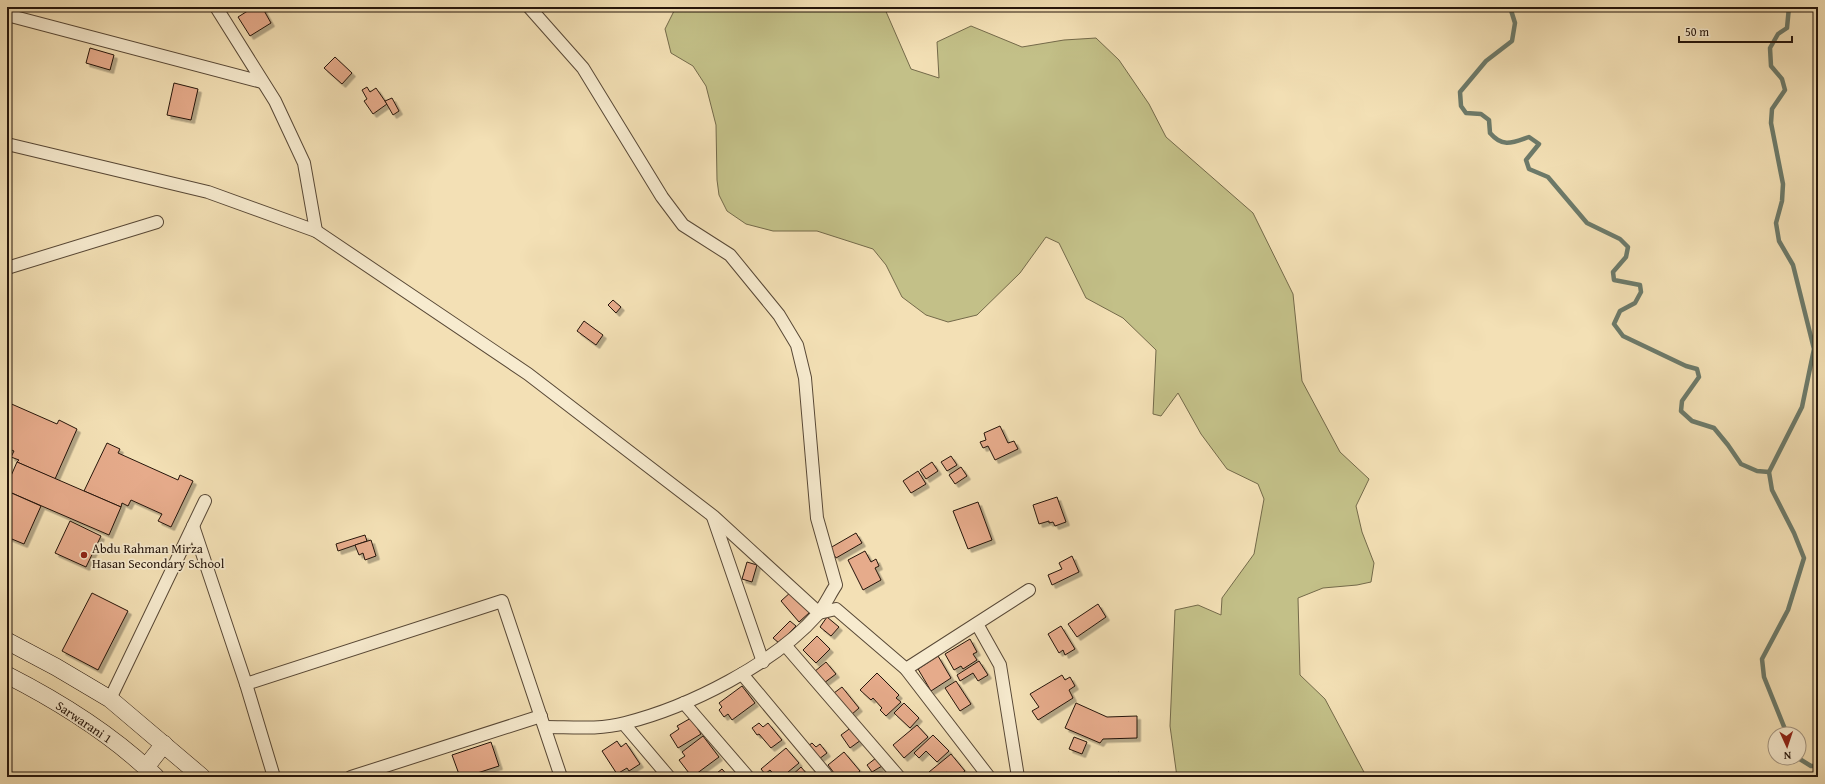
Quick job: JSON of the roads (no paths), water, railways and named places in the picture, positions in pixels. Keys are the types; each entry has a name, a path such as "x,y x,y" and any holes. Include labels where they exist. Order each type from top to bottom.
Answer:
{"main road":[{"path":"7,641 56,667 110,699 202,777"},
{"name":"Sarwarani 1","path":"7,675 88,722 151,772"},
{"path":"151,772 164,744"}],"street":[{"path":"216,7 275,101 304,163 316,231"},
{"path":"529,7 583,68 662,197 683,225 730,255 779,315 797,345 805,378 817,518 836,585 819,613 785,645 763,662 684,703 624,724 597,727 546,727"},
{"path":"7,15 262,82"},
{"path":"7,144 208,192 316,231 528,374 713,516 819,613"},
{"path":"7,268 157,222"},
{"path":"110,699 205,501"},
{"path":"713,516 763,662"},
{"path":"193,526 246,684 274,777"},
{"path":"906,669 1029,590"},
{"path":"246,684 502,601 546,727 561,777"},
{"path":"819,613 836,609 906,669 989,777"},
{"path":"977,624 1000,665 1018,777"},
{"path":"785,645 899,777"},
{"path":"742,674 828,777"},
{"path":"684,703 748,777"},
{"path":"351,777 541,716"},
{"path":"624,724 669,777"}],"waterway":[{"path":"1510,7 1515,23 1512,41 1486,61 1460,92 1461,106 1466,113 1481,114 1489,120 1490,133 1499,141 1508,143 1529,137 1539,144 1526,160 1529,169 1548,177 1587,223 1620,239 1628,247 1626,257 1613,272 1614,280 1640,285 1641,292 1635,303 1620,311 1614,324 1623,336 1686,366 1697,369 1699,377 1682,401 1681,411 1692,421 1714,428 1741,464 1757,471 1769,472"},
{"path":"1784,726 1764,677 1762,659 1788,610 1804,558 1794,533 1772,490 1769,472 1802,407 1814,349 1793,265 1779,241 1776,223 1782,201 1783,184 1771,123 1772,109 1785,90 1782,79 1771,66 1770,48 1778,34 1787,28 1789,7"},
{"path":"1807,764 1811,766 1818,766"}],"place":[{"name":"Abdu Rahman Mirza Hasan Secondary School","path":"84,555"}]}
